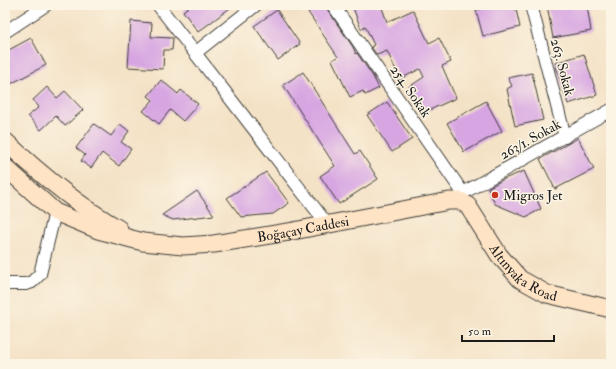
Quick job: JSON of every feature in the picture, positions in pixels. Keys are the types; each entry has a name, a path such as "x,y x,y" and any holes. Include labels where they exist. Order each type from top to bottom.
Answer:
{"main road":[{"name":"Boğaçay Caddesi","path":"5,141 43,176 101,218 143,242"},
{"name":"Boğaçay Caddesi","path":"5,167 55,212 98,230 143,242 183,246 214,244 288,232 449,201 462,197"},
{"name":"Altınyaka Road","path":"462,197 499,255 520,279 547,294 611,309"}],"street":[{"path":"5,32 46,5"},
{"path":"158,5 327,224"},
{"path":"195,53 256,5"},
{"name":"254. Sokak","path":"333,5 462,197"},
{"name":"263. Sokak","path":"531,5 565,137"},
{"name":"263/1. Sokak","path":"462,197 611,110"},
{"path":"5,284 26,284 32,282 40,274 55,212"}],"building":[{"path":"191,5 234,5 198,32 183,11"},
{"path":"319,5 326,5 327,9 353,47 356,54 357,53 372,75 379,88 365,95 363,91 350,97 332,60 338,57 308,12"},
{"path":"352,5 381,5 387,22 413,10 429,43 439,38 451,62 442,66 456,98 421,114 409,87 424,77 420,69 400,79 387,51 377,55 371,47 374,45 365,26 361,29"},
{"path":"498,5 515,5 520,27 483,36 476,10"},
{"path":"547,5 587,5 591,31 553,38"},
{"path":"277,10 300,44 278,60 254,26"},
{"path":"131,21 152,23 151,37 173,38 172,50 164,50 163,69 128,67"},
{"path":"31,38 46,65 5,87 5,52"},
{"path":"584,54 597,95 568,104 555,63"},
{"path":"303,72 355,154 360,151 378,179 339,204 320,176 335,166 283,85"},
{"path":"532,73 543,120 515,126 507,89 512,86 508,78"},
{"path":"161,80 178,94 181,90 198,104 183,121 170,110 159,124 143,111 153,100 148,96"},
{"path":"47,87 57,98 65,91 83,110 65,126 56,116 41,130 28,116 39,107 33,100"},
{"path":"486,101 502,131 464,152 447,123"},
{"path":"387,102 412,139 392,152 367,115"},
{"path":"94,124 111,136 120,124 129,131 121,142 131,149 119,166 102,153 91,168 81,161 85,155 76,148"},
{"path":"578,138 594,169 555,189 540,159"},
{"path":"524,171 541,209 526,217 495,204 488,188 504,179"},
{"path":"266,172 289,203 273,214 241,217 227,198"},
{"path":"197,191 214,215 173,220 162,215"}],"place":[{"name":"Migros Jet","path":"495,195"}]}
